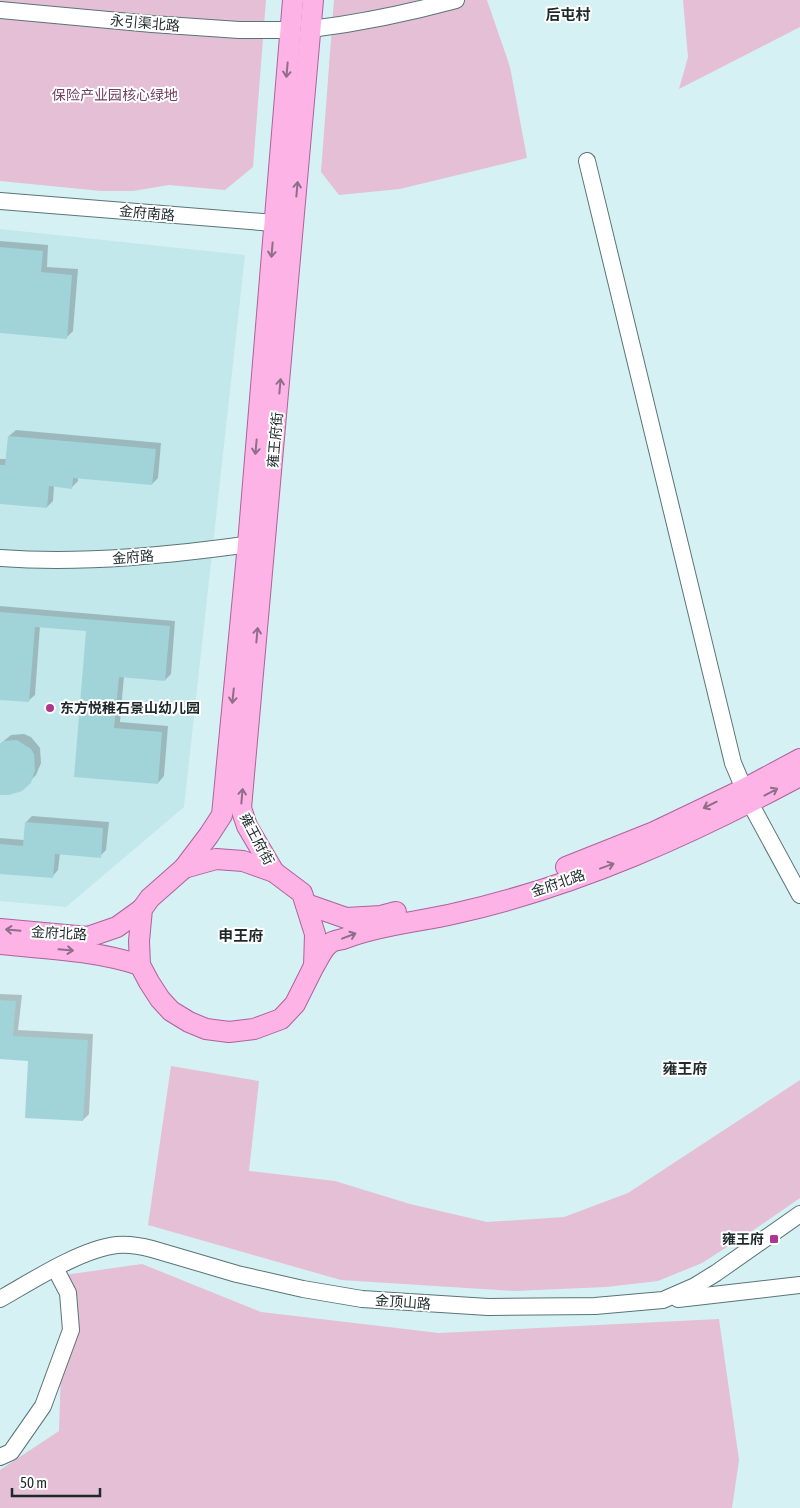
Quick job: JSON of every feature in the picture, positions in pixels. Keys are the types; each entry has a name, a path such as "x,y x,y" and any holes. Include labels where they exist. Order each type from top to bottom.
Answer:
{"main road":[{"name":"雍王府街","path":"274,872 247,826 241,808 274,223 293,0"},
{"name":"雍王府街","path":"184,868 222,815 257,543 294,225 313,0"},
{"name":"金府北路","path":"314,966 328,944 358,933 458,913 511,899 556,885 640,854 712,822 800,759"},
{"name":"金府北路","path":"306,904 346,918 381,916 507,886 561,869 800,776"},
{"path":"216,859 243,861 274,872 302,893 315,934 314,966 295,1004 281,1019 254,1029 229,1032 206,1029 171,1012 152,987 140,965 139,941 142,909 150,898 184,868 216,859"},
{"name":"金府北路","path":"0,929 88,937 117,927 142,909"},
{"name":"金府北路","path":"0,944 91,952 116,957 140,965"}],"street":[{"path":"311,25 341,26 402,14 456,0"},
{"name":"永引渠北路","path":"0,10 239,30 291,26"},
{"path":"587,160 733,763 747,796 800,895"},
{"name":"金府南路","path":"0,201 294,225"},
{"name":"金府路","path":"0,558 126,558 257,543"},
{"name":"金顶山路","path":"0,1299 55,1268 99,1249 118,1245 139,1246 237,1274 294,1287 377,1301 488,1307 595,1306 663,1300 695,1286 716,1273 800,1214"},
{"path":"0,1457 10,1452 43,1406 70,1330 68,1293 55,1268"},
{"path":"663,1300 800,1285"}],"shaded area":[{"path":"0,229 245,255 184,807 66,907 0,901"}],"green space":[{"name":"保险产业园核心绿地","path":"0,0 266,0 253,167 225,190 169,185 133,191 101,191 0,181"},
{"path":"334,0 487,0 510,67 527,158 400,189 339,195 321,172"},
{"path":"683,0 800,0 800,27 679,89 688,57"},
{"path":"171,1066 259,1081 249,1171 335,1181 410,1204 487,1222 564,1217 628,1193 800,1080 800,1198 702,1263 658,1281 606,1287 515,1291 341,1280 148,1225"},
{"path":"142,1264 261,1312 439,1333 719,1319 739,1460 732,1508 0,1508 0,1470 59,1431 64,1275"}],"building":[{"path":"0,247 43,251 41,272 72,275 67,339 0,333"},
{"path":"8,436 156,449 152,485 73,478 72,489 49,486 47,508 0,504 0,465 5,465"},
{"path":"0,612 170,626 165,681 119,677 114,728 162,732 158,784 74,777 86,631 35,627 29,702 0,700"},
{"path":"17,740 31,749 34,754 35,770 31,783 22,791 9,795 0,795 0,744 4,741"},
{"path":"25,822 103,828 101,858 55,854 53,878 0,874 0,844 23,846"},
{"path":"0,1000 16,1001 13,1036 88,1040 83,1121 25,1118 28,1061 0,1059"}],"place":[{"name":"东方悦稚石景山幼儿园","path":"50,708"},
{"name":"雍王府","path":"774,1239"}],"district":[{"name":"后屯村","path":"568,14"},
{"name":"申王府","path":"241,935"},
{"name":"雍王府","path":"685,1068"}]}
